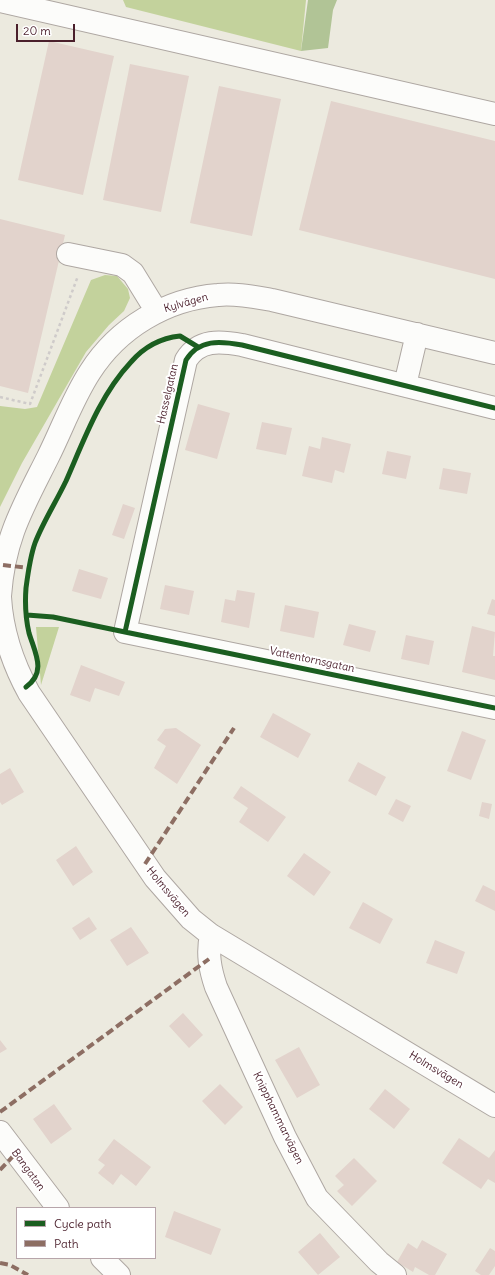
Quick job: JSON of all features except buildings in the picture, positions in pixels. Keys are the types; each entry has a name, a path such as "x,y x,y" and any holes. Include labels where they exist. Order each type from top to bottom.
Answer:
{"street":[{"path":"0,1 495,114"},
{"path":"77,256 122,265 133,273 157,312"},
{"name":"Kylvägen","path":"0,596 6,553 17,517 89,374 111,345 142,320 157,312 196,298 235,294 272,300 495,353"},
{"path":"405,386 417,334"},
{"name":"Hasselgatan","path":"126,632 159,474 186,360 190,353 198,347 211,342 225,342 495,408"},
{"name":"Holmsvägen","path":"0,596 1,620 6,643 16,669 29,693 155,878 191,919 211,935 495,1106"},
{"name":"Vattentornsgatan","path":"126,632 495,708"},
{"name":"Knipphammarvägen","path":"211,935 208,948 211,973 216,987 285,1137 317,1198 380,1262 395,1275"},
{"name":"Bangatan","path":"0,1132 57,1207"},
{"path":"103,1259 119,1275"}],"path":[{"path":"0,397 30,404 77,256"}],"green space":[{"path":"123,0 306,0 301,51 126,7"},
{"path":"308,0 337,0 333,10 328,48 301,51"},
{"path":"105,275 117,276 128,289 130,298 124,311 109,325 86,352 22,463 0,507 0,406 25,409 37,407 91,280"},
{"path":"36,627 59,627 41,685"}],"marked path":[{"path":"3,565 29,568"},
{"path":"145,864 234,728"},
{"path":"0,1112 209,959"},
{"path":"0,1170 16,1153"},
{"path":"0,1263 10,1265 28,1275"}],"cycle path":[{"path":"26,687 32,681 38,669 38,662 27,622 26,588 29,565 38,535 66,481 94,418 110,389 120,375 141,352 160,341 180,336 198,347"},
{"path":"125,632 186,360 197,348 218,342 242,345 495,408"},
{"path":"27,615 53,617 495,708"}]}
